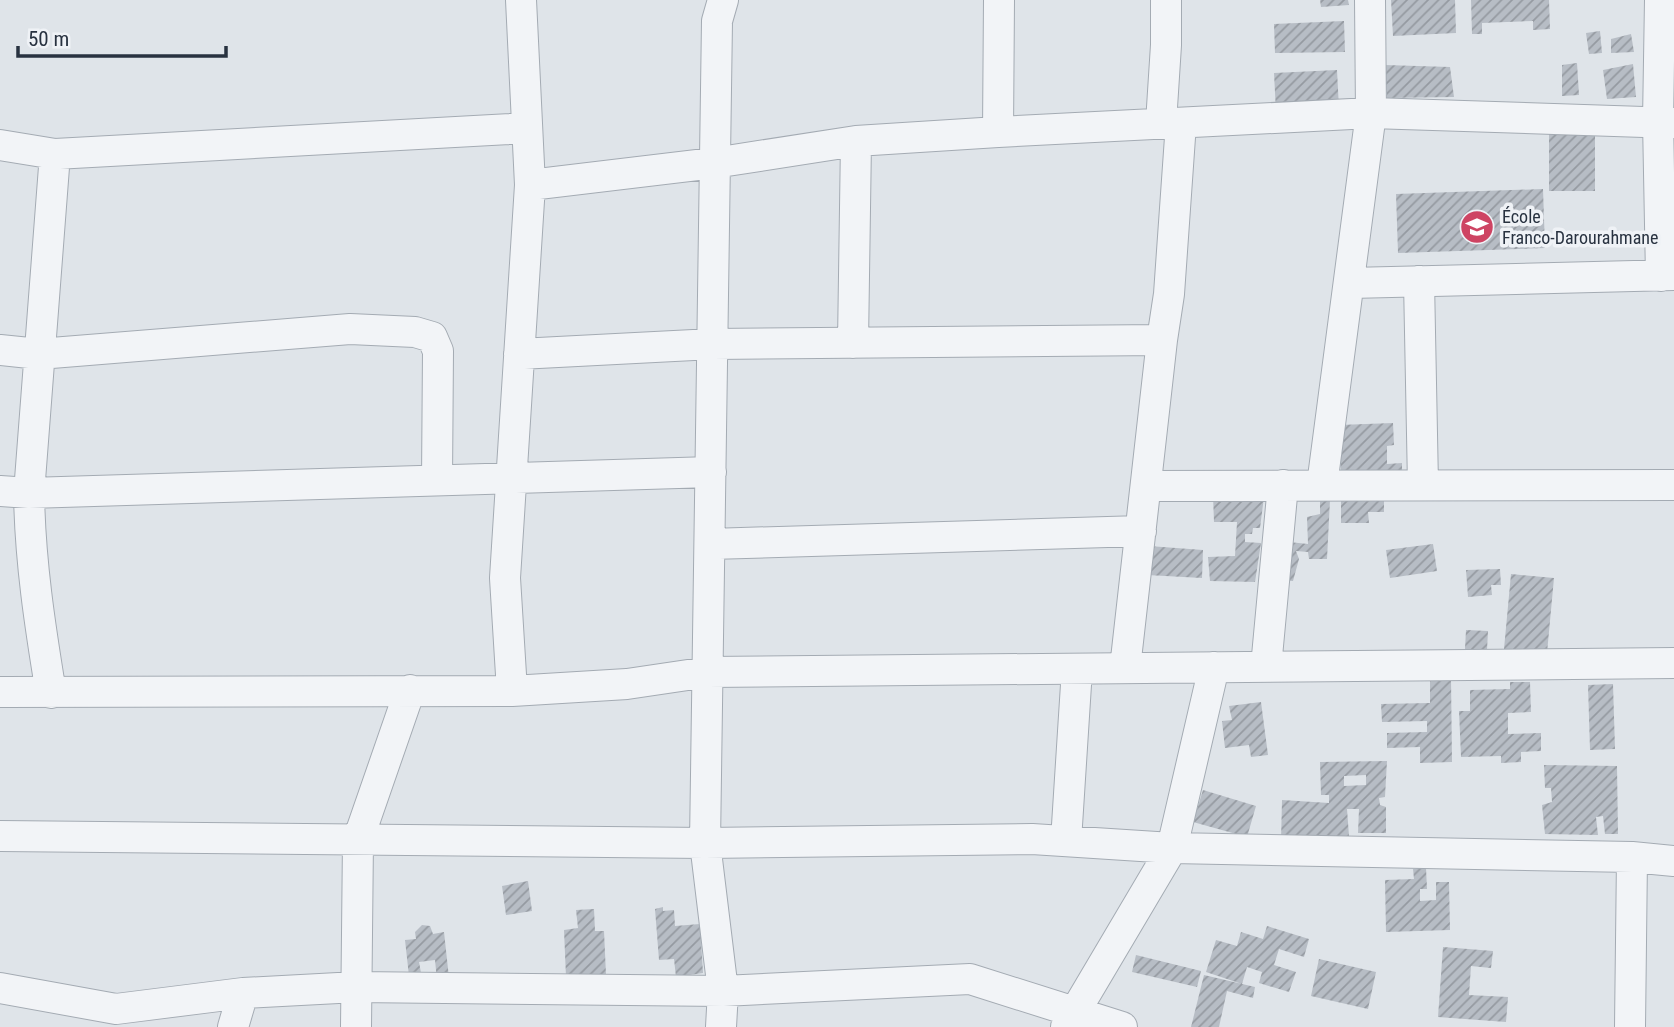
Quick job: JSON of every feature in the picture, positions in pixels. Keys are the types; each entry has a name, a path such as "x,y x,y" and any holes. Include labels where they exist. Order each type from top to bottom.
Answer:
{"street":[{"path":"721,1027 723,991 705,843 717,21 723,0"},
{"path":"999,0 999,132"},
{"path":"1125,668 1169,294 1171,123 1166,0"},
{"path":"1322,485 1371,113 1370,0"},
{"path":"1350,283 1668,275 1666,122 1660,0"},
{"path":"512,691 505,578 530,185 516,2"},
{"path":"530,185 714,163 856,141 999,132 1371,113 1666,122"},
{"path":"0,145 55,154 527,128"},
{"path":"853,343 856,141"},
{"path":"51,693 30,546 15,492 39,354 55,154"},
{"path":"1419,281 1423,485"},
{"path":"0,350 39,354 350,330 415,332 432,337 438,351 437,480"},
{"path":"519,354 713,344 1162,340"},
{"path":"15,492 711,472"},
{"path":"1266,667 1283,485"},
{"path":"1146,486 1674,485"},
{"path":"710,544 1141,531"},
{"path":"0,692 512,691 628,684 708,672 1674,663"},
{"path":"1069,1020 1172,848 1214,667"},
{"path":"1066,841 1077,669"},
{"path":"356,1027 358,840 410,690"},
{"path":"0,836 705,843 1031,839 1172,848 1633,856 1674,861"},
{"path":"1630,1027 1633,856"},
{"path":"0,988 116,1009 243,993 357,987 723,991 970,979 1069,1020 1122,1027"},
{"path":"233,1027 243,993"}],"building":[{"path":"1320,0 1348,0 1349,5 1321,7"},
{"path":"1391,0 1455,0 1456,33 1393,36"},
{"path":"1471,0 1549,0 1550,29 1533,30 1533,21 1482,23 1482,34 1472,34"},
{"path":"1344,21 1345,52 1275,53 1274,24"},
{"path":"1600,31 1602,53 1589,54 1586,33"},
{"path":"1631,34 1634,52 1611,53 1611,39"},
{"path":"1577,63 1579,95 1562,96 1562,65"},
{"path":"1633,64 1636,97 1607,99 1603,70"},
{"path":"1385,65 1450,67 1454,97 1387,98"},
{"path":"1337,70 1339,109 1276,112 1274,73"},
{"path":"1595,133 1595,191 1549,191 1549,134"},
{"path":"1543,189 1545,248 1398,253 1396,194"},
{"path":"1393,423 1394,445 1387,446 1387,464 1402,463 1402,472 1341,475 1339,425"},
{"path":"1341,491 1384,491 1384,512 1368,512 1369,523 1341,523"},
{"path":"1213,495 1264,497 1260,528 1253,528 1252,534 1245,534 1245,542 1261,543 1255,582 1210,581 1208,557 1235,556 1237,522 1214,522"},
{"path":"1320,500 1330,500 1327,559 1309,559 1308,552 1296,551 1299,559 1293,581 1280,580 1289,542 1308,544 1307,517 1320,514"},
{"path":"1433,544 1437,571 1390,578 1386,550"},
{"path":"1149,546 1203,550 1202,578 1147,575"},
{"path":"1500,569 1501,585 1491,585 1492,595 1468,597 1466,570"},
{"path":"1511,574 1554,578 1547,653 1504,649"},
{"path":"1466,630 1488,631 1487,650 1465,649"},
{"path":"1430,678 1451,678 1452,762 1420,763 1420,747 1387,748 1387,733 1427,732 1427,721 1382,722 1381,704 1430,703"},
{"path":"1510,682 1530,682 1531,712 1508,713 1508,734 1541,733 1541,751 1521,752 1521,762 1501,763 1501,756 1461,757 1459,711 1470,711 1470,690 1510,689"},
{"path":"1613,684 1615,749 1590,750 1588,685"},
{"path":"1261,702 1268,755 1251,757 1249,745 1225,748 1222,721 1232,720 1229,706"},
{"path":"1387,761 1385,797 1379,798 1380,805 1386,807 1386,833 1358,833 1359,809 1347,809 1349,836 1281,841 1282,800 1329,803 1329,795 1321,795 1320,762","holes":["1366,775 1366,785 1344,786 1344,776"]},
{"path":"1544,765 1617,766 1618,834 1605,834 1603,816 1596,817 1598,835 1545,834 1542,805 1552,802 1551,788 1545,788"},
{"path":"1203,790 1256,806 1247,837 1193,822"},
{"path":"1426,868 1427,889 1420,889 1420,901 1436,900 1436,882 1449,882 1450,930 1386,932 1385,880 1414,879 1413,869"},
{"path":"528,881 532,911 506,915 502,886"},
{"path":"663,907 663,911 674,910 675,926 700,924 703,973 676,977 674,959 659,960 655,909"},
{"path":"594,909 595,931 604,931 606,975 566,977 564,930 578,928 576,910"},
{"path":"422,925 430,926 433,934 444,932 449,978 437,980 435,960 419,962 421,973 409,976 405,940 416,939 415,932"},
{"path":"1267,926 1309,939 1304,957 1279,949 1274,965 1296,972 1289,992 1259,983 1262,972 1247,967 1242,984 1206,972 1216,940 1237,946 1241,932 1263,939"},
{"path":"1443,947 1493,951 1491,968 1471,966 1469,995 1508,997 1506,1022 1438,1017"},
{"path":"1136,955 1201,971 1197,987 1132,972"},
{"path":"1319,959 1376,972 1368,1009 1311,996"},
{"path":"1204,975 1255,987 1253,998 1227,991 1219,1027 1191,1027"}],"place":[{"name":"École Franco-Darourahmane","path":"1477,227"}]}
